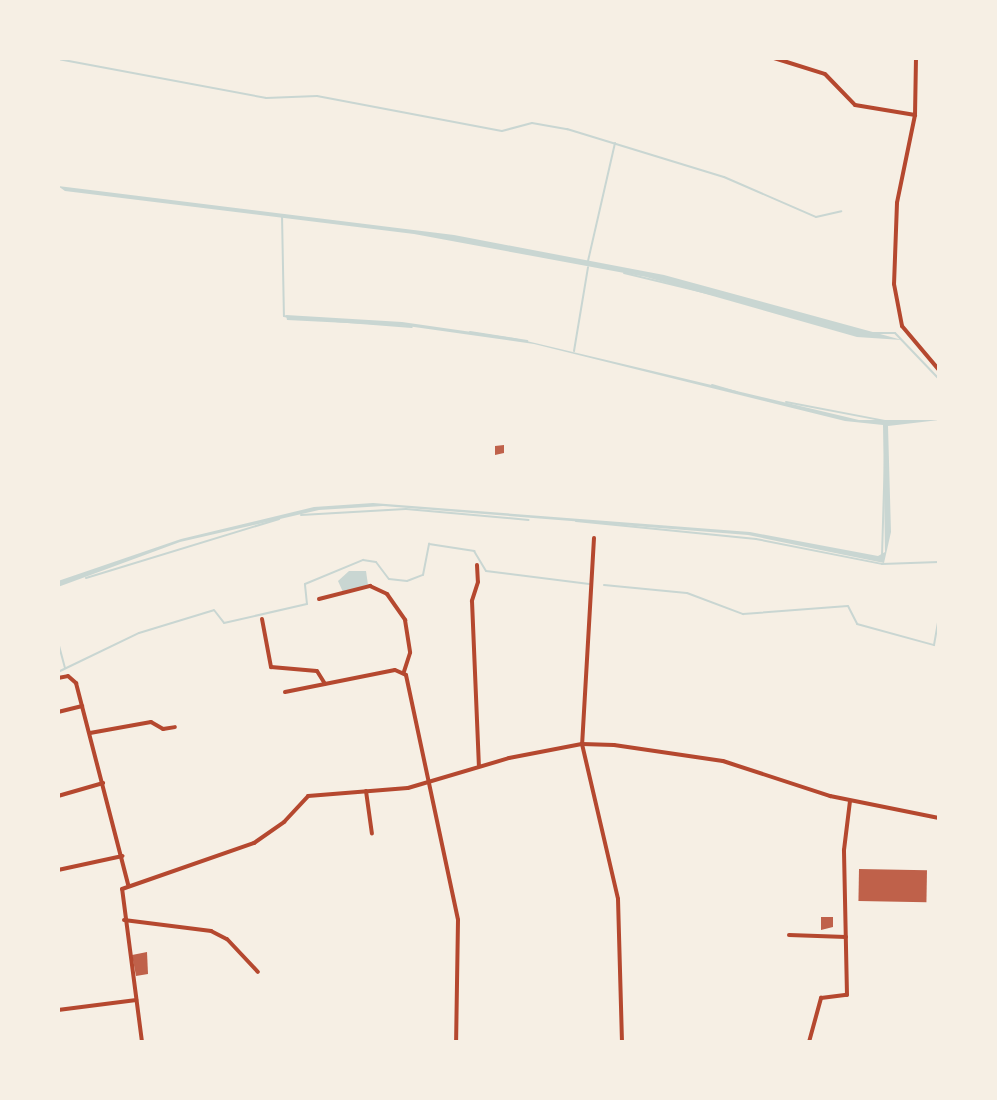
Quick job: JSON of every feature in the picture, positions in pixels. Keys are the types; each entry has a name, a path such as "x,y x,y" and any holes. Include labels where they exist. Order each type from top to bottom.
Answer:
{"street":[{"path":"774,58 825,74 855,105 915,115"},
{"path":"916,58 915,115 897,203 894,284 902,326 939,370"},
{"path":"594,538 582,744 618,899 622,1042"},
{"path":"477,565 478,582 472,601 479,765"},
{"path":"319,599 370,586 387,594 405,620 410,653 404,672 458,920 456,1042"},
{"path":"262,619 271,667 317,671 325,684"},
{"path":"939,660 939,700"},
{"path":"285,692 404,672"},
{"path":"58,678 73,677 128,885"},
{"path":"58,712 82,706"},
{"path":"89,734 151,722 163,729 175,727"},
{"path":"142,1042 120,897 128,885 254,843 284,822 308,796 428,781 479,765 582,744 723,761 850,801 939,818"},
{"path":"58,796 103,783"},
{"path":"366,791 372,834"},
{"path":"809,1042 821,998 847,995 844,850 850,801"},
{"path":"58,870 122,856"},
{"path":"124,920 211,931 227,939 258,972"},
{"path":"789,935 846,937"},
{"path":"58,1010 136,1000"}],"shaded area":[{"path":"58,186 454,235 664,275 902,340 857,337 646,277 414,234 65,191"},
{"path":"286,315 402,322 514,338 859,420 939,420 888,426 891,532 884,563 748,535 383,506 319,510 180,542 58,587 58,581 181,539 314,507 373,503 750,532 878,556 885,552 883,425 845,421 534,344 407,326 287,320"},
{"path":"349,571 366,571 368,585 343,592 338,581"}],"building":[{"path":"504,445 504,453 495,455 495,446"},
{"path":"859,869 927,870 926,902 858,901"},
{"path":"821,917 833,917 833,927 821,930"},
{"path":"147,952 148,974 136,976 132,955"}],"waterway":[{"path":"58,59 266,98 317,96 502,131 532,123 567,129 724,177 816,217 841,211"},
{"path":"588,261 615,143"},
{"path":"282,215 284,316 289,317"},
{"path":"574,351 588,267"},
{"path":"624,273 715,295"},
{"path":"335,321 412,327"},
{"path":"470,332 527,341"},
{"path":"872,333 895,333 939,379"},
{"path":"712,385 737,392"},
{"path":"786,402 886,421"},
{"path":"882,556 885,454"},
{"path":"301,515 406,509 529,520"},
{"path":"86,578 279,519"},
{"path":"576,521 756,539 882,564 939,562"},
{"path":"58,672 139,633 214,610 224,623 307,604 305,584 363,560 376,562 389,579 407,581 423,575 429,544 474,551 486,571 589,584"},
{"path":"604,585 687,593 743,614 848,606 857,624 934,645 939,616"},
{"path":"58,642 65,668"}]}
